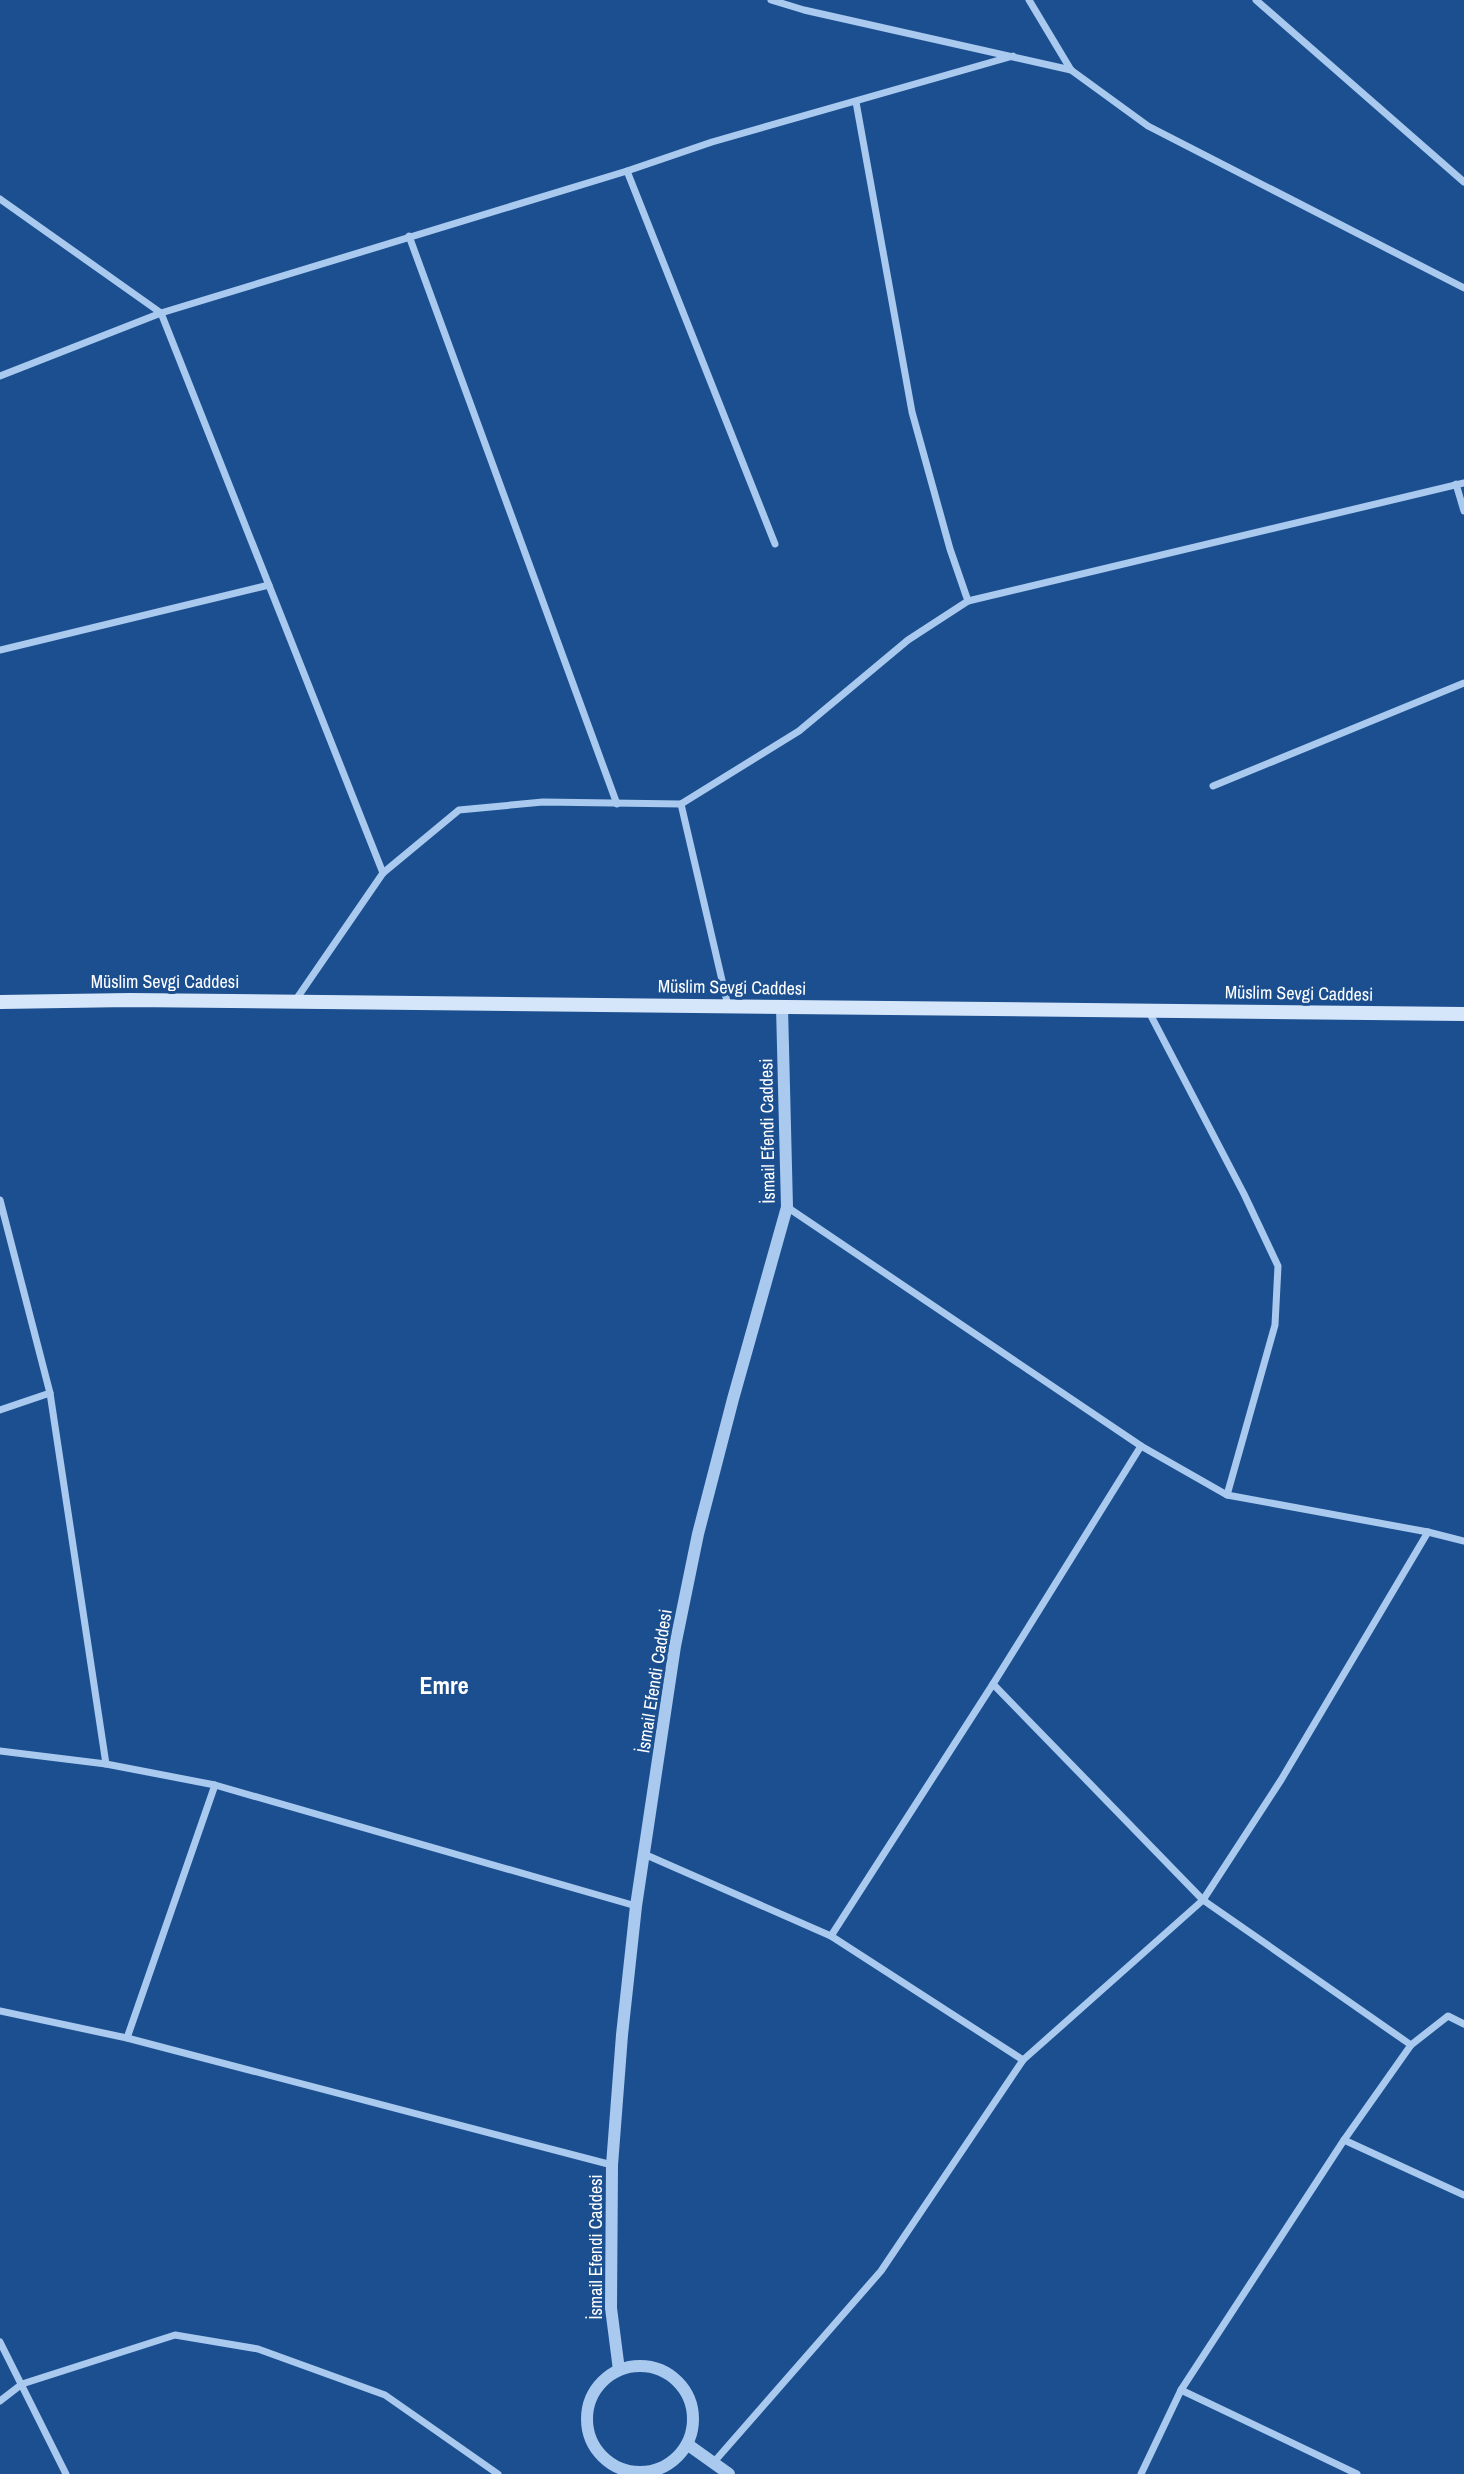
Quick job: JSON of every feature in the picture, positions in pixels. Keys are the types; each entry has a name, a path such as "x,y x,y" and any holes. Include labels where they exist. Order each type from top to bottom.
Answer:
{"main road":[{"name":"Müslim Sevgi Caddesi","path":"0,1002 295,1001 1464,1014"}],"street":[{"path":"771,0 804,10 1071,70"},
{"path":"1028,0 1071,70 1148,126 1464,288"},
{"path":"1256,0 1464,183"},
{"path":"0,376 161,313 627,172 712,142 1013,57"},
{"path":"856,102 912,412 950,549 968,601"},
{"path":"627,172 775,544"},
{"path":"0,199 161,313 383,873"},
{"path":"409,236 617,804"},
{"path":"295,1001 383,873 459,810 543,802 681,804 799,732 908,640 968,601 1460,484 1464,510"},
{"path":"0,650 269,585"},
{"path":"1213,786 1464,683"},
{"path":"681,804 729,1006"},
{"name":"İsmail Efendi Caddesi","path":"619,2370 611,2308 612,2165 636,1906 675,1646 698,1534 787,1208 782,1007"},
{"path":"1148,1011 1244,1194 1278,1266 1275,1325 1227,1495"},
{"path":"0,1200 50,1393 106,1764"},
{"path":"787,1208 1141,1446 1227,1495 1464,1541"},
{"path":"0,1410 50,1393"},
{"path":"831,1936 993,1684 1141,1446"},
{"path":"714,2462 881,2271 1023,2060 1203,1900 1281,1780 1428,1532"},
{"path":"993,1684 1203,1900 1410,2045"},
{"path":"0,1751 106,1764 215,1785 636,1906"},
{"path":"127,2038 215,1785"},
{"path":"644,1854 831,1936 1023,2060"},
{"path":"0,2011 127,2038 612,2165"},
{"path":"1141,2474 1181,2390 1410,2045 1448,2016 1464,2024"},
{"path":"1345,2140 1464,2195"},
{"path":"0,2401 22,2384 175,2335 258,2349 385,2395 498,2474"},
{"path":"0,2342 66,2474"},
{"path":"637,2365 654,2367 671,2374 683,2386 691,2402 694,2420 687,2444 669,2465 653,2472 616,2471 593,2444 587,2428 587,2410 593,2393 604,2379 619,2370 637,2365"},
{"path":"1181,2390 1357,2474"},
{"path":"687,2444 729,2474"}],"district":[{"name":"Emre","path":"444,1685"}]}
